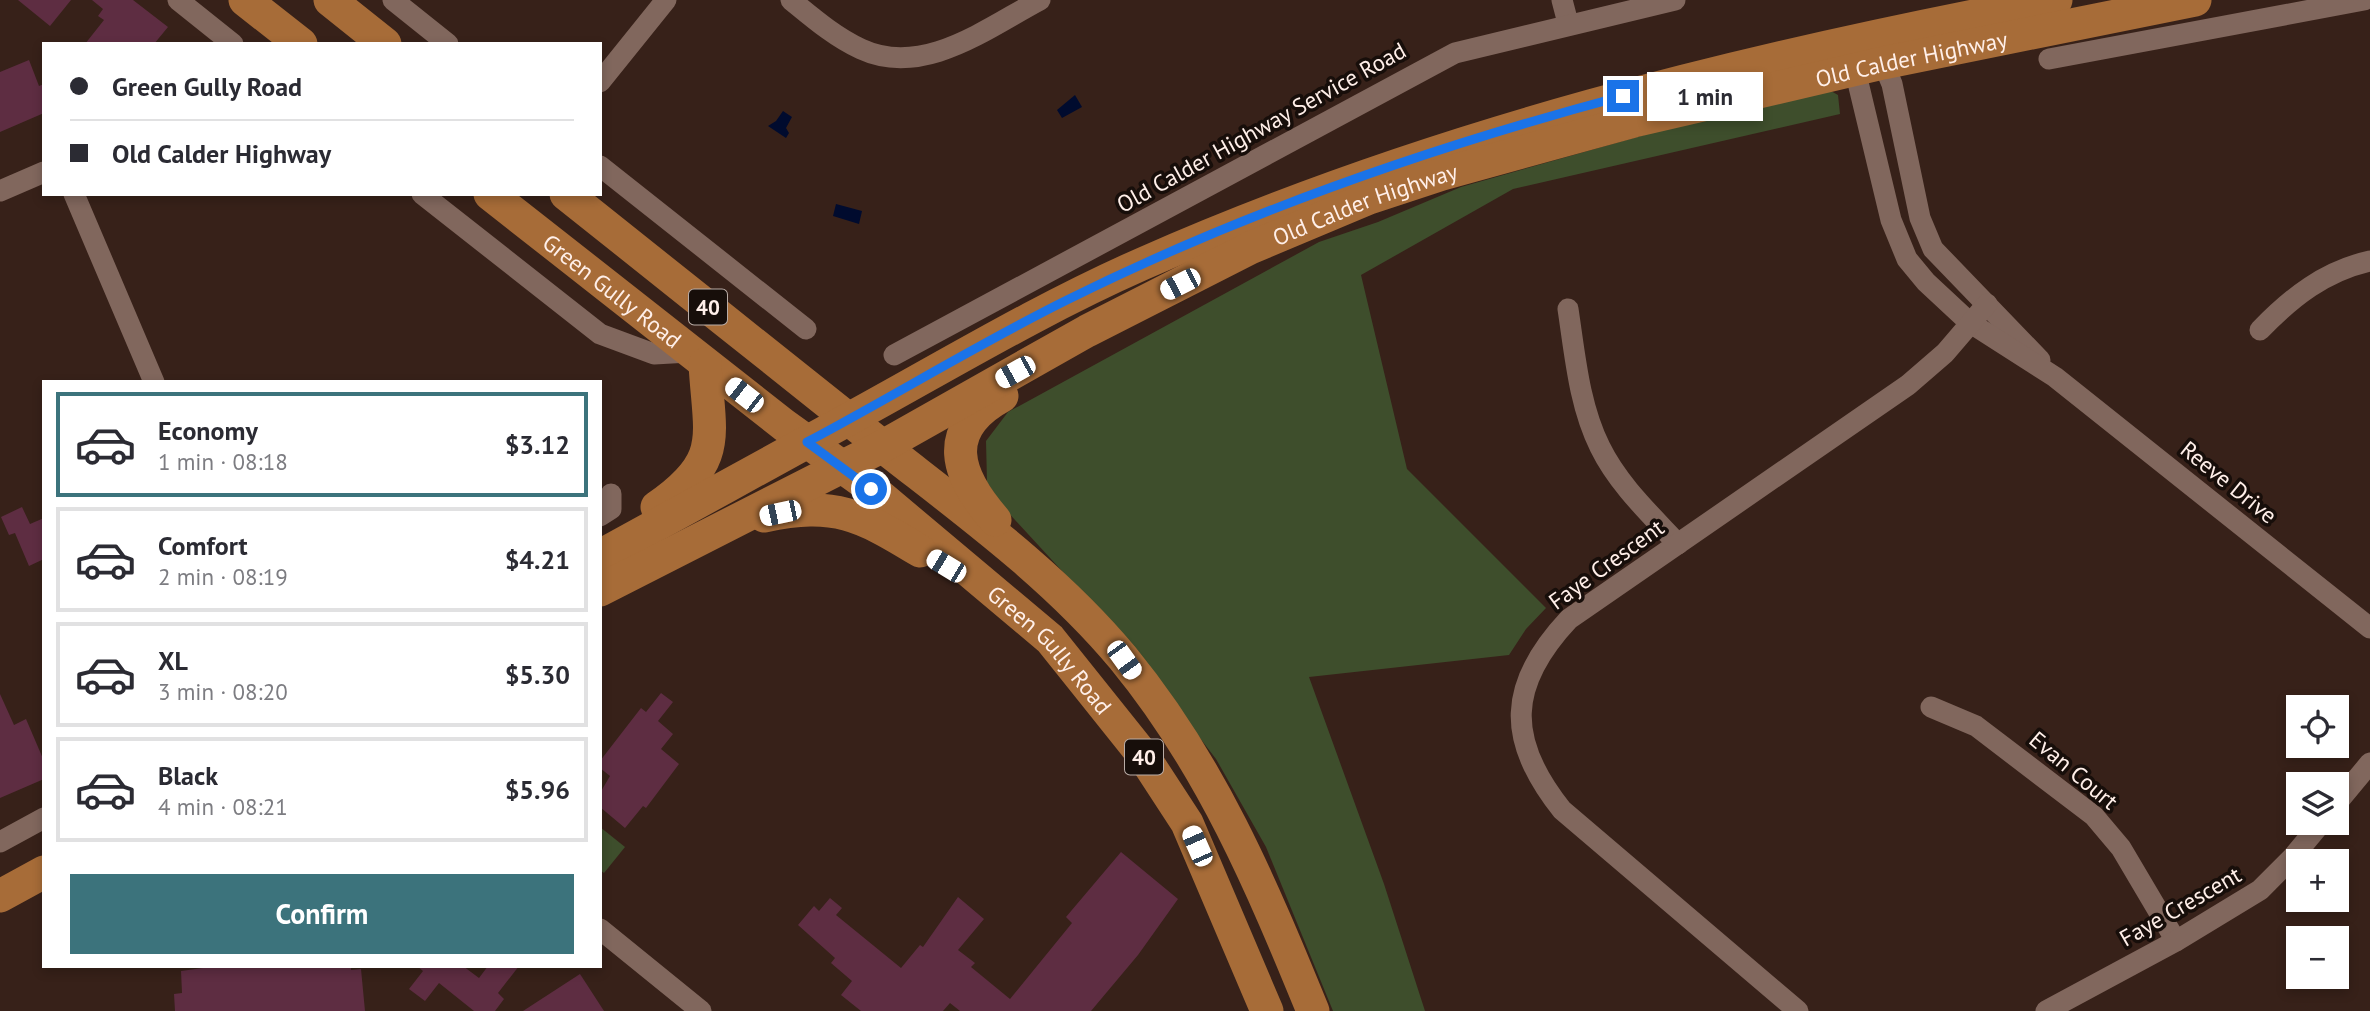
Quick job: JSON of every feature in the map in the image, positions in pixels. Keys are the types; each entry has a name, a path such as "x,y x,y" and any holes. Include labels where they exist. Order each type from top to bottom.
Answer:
{"main road":[{"path":"246,0 298,42"},
{"path":"330,0 382,42"},
{"name":"Old Calder Highway","path":"602,589 883,446 1087,331 1251,248 1369,198 1453,171 1868,57 2056,0"},
{"name":"Old Calder Highway","path":"602,553 849,419 977,345 1068,299 1205,237 1414,158 1597,102 1774,57 1868,57 2195,0"},
{"name":"Green Gully Road","path":"493,196 697,358 807,442 843,466 1050,639 1106,706 1187,823 1267,1011"},
{"name":"Green Gully Road","path":"569,196 883,446 1082,611 1124,660 1209,780 1245,849 1312,1011"},
{"path":"1054,586 992,517 967,481 960,448 969,422 992,402 1102,340 1251,248"},
{"path":"602,552 682,489 701,466 709,450 710,428 697,358"},
{"path":"735,522 798,510 854,515 886,530 1016,608"},
{"path":"0,896 42,873"}],"street":[{"path":"178,0 230,42"},
{"path":"393,0 446,42"},
{"path":"602,80 666,0"},
{"path":"791,0 863,51 900,58 939,52 1040,0"},
{"path":"1562,0 1568,23"},
{"name":"Old Calder Highway Service Road","path":"894,355 1445,58 1474,46 1675,0"},
{"path":"2049,59 2364,0"},
{"name":"Reeve Drive","path":"1868,57 1892,84 1926,235 1943,262 1987,304 2055,377"},
{"name":"Reeve Drive","path":"1868,57 1888,211 1901,247 1926,282 1969,322 2055,377 2370,628"},
{"path":"602,168 806,329"},
{"path":"0,191 42,173"},
{"path":"75,196 153,380"},
{"path":"425,196 587,325 615,342 654,354 697,358"},
{"path":"2260,330 2289,300 2323,277 2370,261"},
{"name":"Faye Crescent","path":"1795,1010 1562,810 1542,786 1524,743 1523,699 1529,673 1548,641 1569,619 1908,385 1945,353 1987,304"},
{"path":"1568,309 1581,387 1600,447 1630,492 1678,544"},
{"path":"602,515 611,509 611,494"},
{"name":"Evan Court","path":"1931,707 1976,726 2094,816 2121,848 2176,942"},
{"path":"2349,788 2370,763"},
{"path":"0,842 42,819"},
{"name":"Faye Crescent","path":"2046,1011 2176,942 2260,890 2310,835"},
{"path":"602,931 677,1004 701,1011"}],"green space":[{"path":"1806,89 1829,90 1838,95 1840,114 1513,189 1361,275 1407,469 1546,608 1526,629 1509,655 1309,677 1384,884 1425,1011 1333,1011 1266,847 1216,759 1121,635 1004,508 987,482 986,441 1008,412 1319,242 1378,222 1461,187"},
{"path":"602,829 625,847 604,873 602,872"}],"water":[{"path":"1075,95 1082,107 1062,118 1057,110"},
{"path":"783,111 792,117 786,128 789,133 786,138 768,126 776,121"},
{"path":"836,204 862,211 859,224 833,216"}],"building":[{"path":"18,0 71,0 50,26"},
{"path":"92,0 133,0 168,27 156,42 87,42 104,20 98,16 103,9"},
{"path":"29,60 39,86 42,85 42,114 0,132 0,72"},
{"path":"22,507 30,524 42,519 42,560 29,566 15,533 9,535 1,517"},
{"path":"661,693 673,702 658,721 673,734 661,749 679,764 646,808 643,806 625,828 602,809 602,790 610,776 602,770 602,758 641,708 646,712"},
{"path":"0,694 14,725 26,719 42,756 42,780 0,798"},
{"path":"1121,852 1178,899 1138,955 1091,1011 960,1011 950,1003 943,1011 861,1011 841,995 852,981 831,963 835,958 798,925 814,906 819,911 830,898 842,908 836,915 901,968 920,945 923,947 958,897 984,919 958,950 975,963 971,967 1010,999 1072,923 1066,917"},
{"path":"203,968 361,969 365,1011 175,1011 174,994 182,993 181,971"},
{"path":"419,968 466,968 479,978 486,968 517,968 498,993 504,999 495,1011 474,1011 439,983 425,1001 409,989 423,971"},
{"path":"580,974 604,1011 523,1011"}],"route":[{"path":"871,489 807,442 977,345 1091,288 1205,237 1344,182 1414,158 1623,96"}]}
